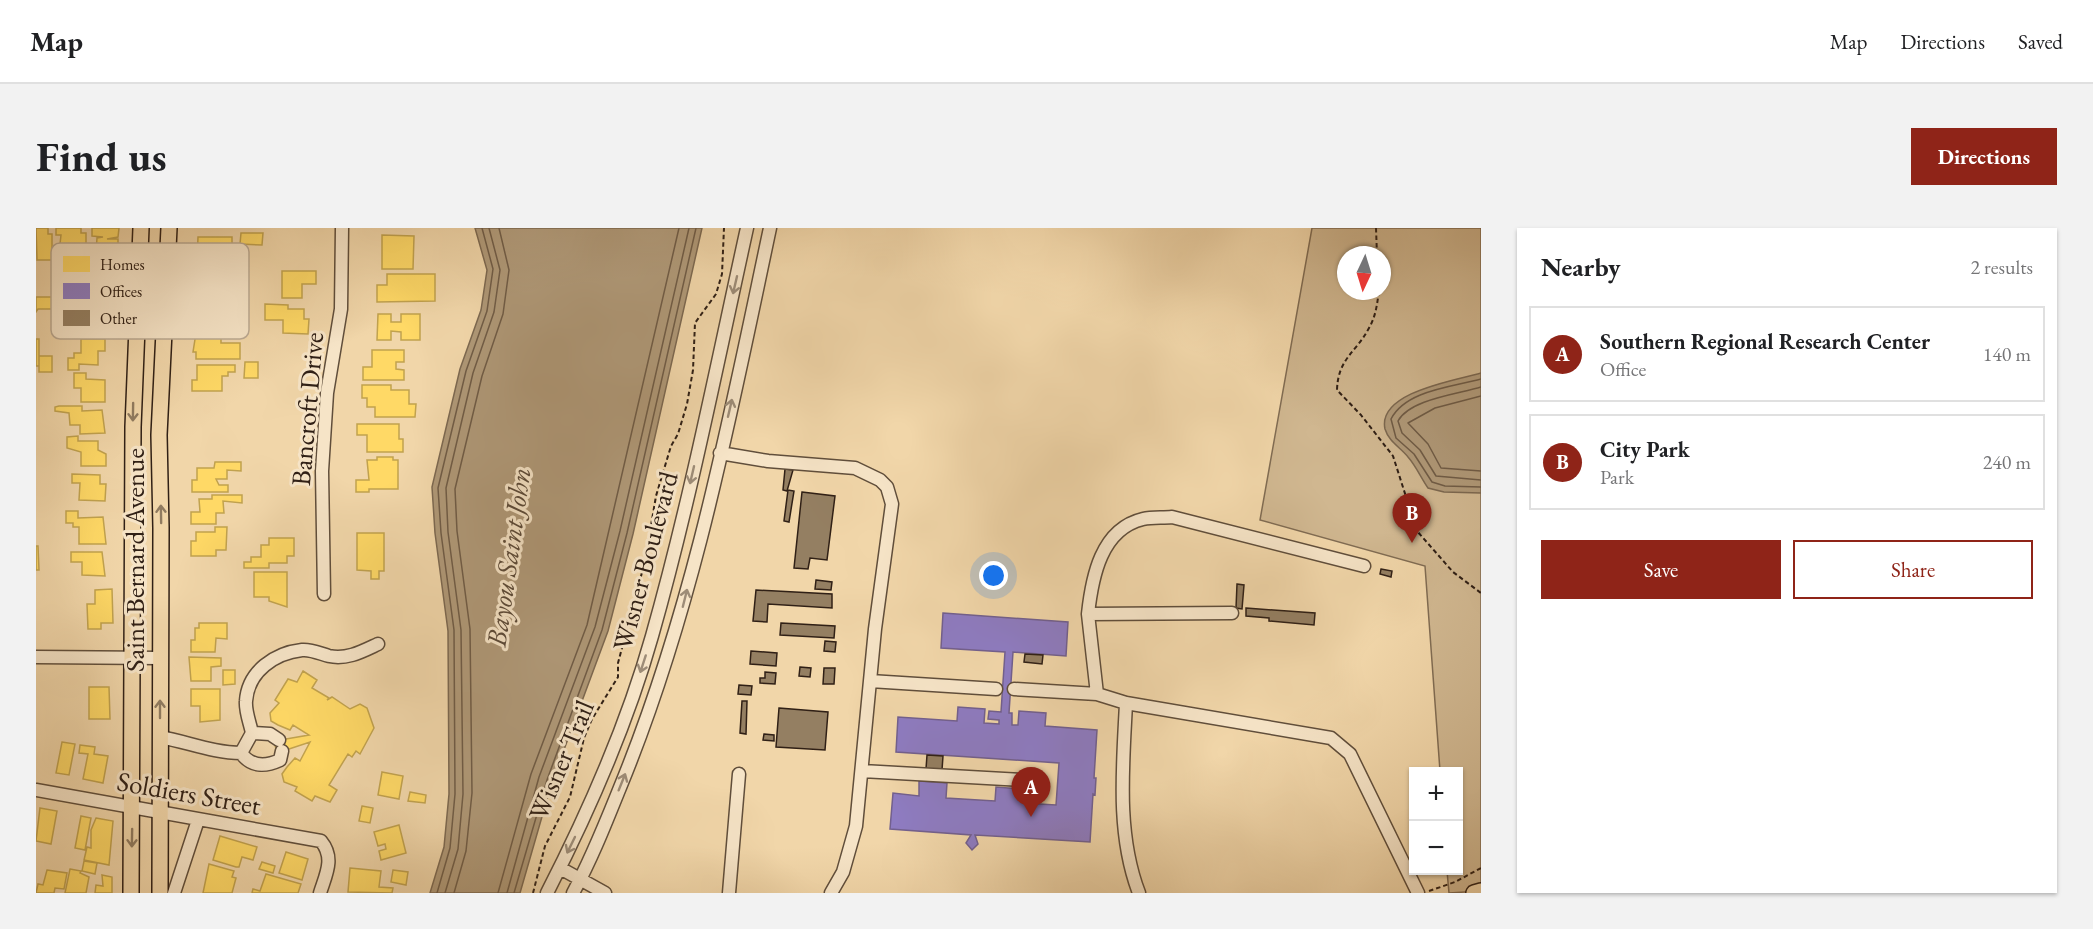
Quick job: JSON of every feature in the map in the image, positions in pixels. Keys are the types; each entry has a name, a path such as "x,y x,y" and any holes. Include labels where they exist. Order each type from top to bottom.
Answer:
{"main road":[{"name":"Saint Bernard Avenue","path":"140,243 141,228"},
{"name":"Saint Bernard Avenue","path":"168,243 169,228"},
{"name":"Saint Bernard Avenue","path":"131,893 136,339"},
{"name":"Saint Bernard Avenue","path":"160,893 160,388 163,339"},
{"path":"134,386 160,388"},
{"path":"133,736 160,737"},
{"path":"1474,893 1481,891"}],"street":[{"name":"Bancroft Drive","path":"324,594 322,471 327,393 341,309 342,228"},
{"name":"Wisner Boulevard","path":"547,893 621,727 652,636 682,522 747,228"},
{"name":"Wisner Boulevard","path":"573,893 641,735 677,629 720,453 770,228"},
{"path":"720,453 768,461 855,468 880,480 887,487 892,504 870,681 856,826 850,852 831,893"},
{"path":"1097,694 1088,614 1092,579 1111,536 1142,519 1172,517 1364,566"},
{"path":"1088,614 1232,613"},
{"path":"241,753 252,733 245,704 248,688 262,667 274,657 305,649 333,657 356,654 378,644"},
{"path":"36,657 160,658"},
{"path":"870,681 996,689"},
{"path":"1014,689 1097,694 1126,703 1331,738 1350,754 1420,893"},
{"path":"1126,703 1123,805 1128,864 1139,893"},
{"path":"241,753 246,761 259,765 269,765 280,760 281,746 270,734 252,733"},
{"path":"160,737 195,743 218,753 241,753"},
{"path":"862,771 1040,781"},
{"path":"729,893 739,774"},
{"name":"Soldiers Street","path":"36,790 321,841 329,850 329,862 320,893"},
{"path":"174,893 198,820"},
{"path":"560,868 605,893"}],"path":[{"name":"Wisner Trail","path":"533,893 545,846 570,797 584,738 592,719 618,677 618,663 650,540 657,496 671,446 678,434 687,404 693,370 695,323 716,294 722,274 724,228"},
{"path":"1376,228 1377,246"},
{"path":"1378,300 1370,327 1348,354 1338,374 1337,390 1361,415 1393,456 1417,531 1453,572 1481,593"},
{"path":"1420,893 1455,882 1481,868"}],"shaded area":[{"path":"1312,228 1481,228 1481,891 1449,893 1447,875 1463,875 1463,767 1440,767 1425,566 1260,520"}],"water":[{"name":"Bayou Saint John","path":"475,228 702,228 633,534 608,631 552,782 520,893 430,893 444,847 449,794 448,631 435,533 432,487 460,369 481,310 487,270"},
{"path":"1481,373 1481,493 1444,492 1428,488 1405,453 1387,434 1386,416 1393,406 1421,390"}],"building: Homes":[{"path":"36,228 48,228 48,234 52,234 51,260 37,260"},
{"path":"56,228 81,228 81,233 86,233 86,243 60,243 61,235 56,235"},
{"path":"92,228 119,228 118,237 107,239 118,239 118,243 97,243 97,238 103,237 92,236"},
{"path":"241,233 263,233 262,245 240,243"},
{"path":"382,235 414,236 413,269 382,269"},
{"path":"198,237 232,237 232,243 198,243"},
{"path":"282,271 316,271 316,284 302,284 302,298 282,298"},
{"path":"387,274 435,274 435,301 377,302 377,285 387,285"},
{"path":"36,297 51,297 51,309 38,309 36,312"},
{"path":"265,304 288,305 288,309 304,309 304,319 309,319 308,334 283,333 283,320 265,320"},
{"path":"378,314 391,314 391,322 401,322 401,314 420,314 420,340 401,340 401,332 391,331 391,340 377,340"},
{"path":"36,339 39,339 39,366 36,366"},
{"path":"81,339 105,339 105,351 98,351 98,365 79,364 79,370 68,370 68,358 74,358 74,353 81,353"},
{"path":"195,339 221,339 221,343 240,343 240,359 196,359 196,352 193,352"},
{"path":"372,350 404,350 404,362 396,362 396,369 404,370 404,380 363,380 363,367 372,367"},
{"path":"39,356 52,356 52,372 39,372"},
{"path":"245,362 258,362 258,378 244,378"},
{"path":"197,365 235,365 235,372 228,372 228,376 222,376 222,391 192,391 192,380 197,380"},
{"path":"74,373 86,373 86,379 105,380 105,402 81,402 81,388 74,388"},
{"path":"362,385 391,385 391,390 409,390 409,404 416,404 415,417 375,417 375,407 367,407 367,398 362,398"},
{"path":"59,406 82,406 82,411 102,410 105,433 80,434 80,425 70,425 69,413 55,411 55,407"},
{"path":"357,424 399,424 399,439 403,439 403,452 367,452 367,435 357,435"},
{"path":"78,436 78,441 98,441 98,450 106,454 106,466 81,466 81,452 67,448 67,437"},
{"path":"377,457 393,457 393,460 398,460 398,489 369,489 369,492 356,492 356,480 369,480 367,460 377,460"},
{"path":"215,462 241,462 241,471 227,470 227,479 216,479 219,485 228,485 228,492 192,492 192,480 197,480 197,468 214,468"},
{"path":"72,474 100,475 100,484 106,484 105,501 79,500 80,483 72,483"},
{"path":"212,495 242,495 242,503 223,501 224,513 216,513 216,524 191,524 191,512 200,512 199,499 212,499"},
{"path":"66,511 78,511 78,518 103,517 106,544 79,544 79,527 73,527 73,523 66,523"},
{"path":"215,527 227,527 226,550 216,550 216,556 191,556 191,541 196,541 196,532 215,532"},
{"path":"357,533 384,533 384,571 379,571 379,579 371,579 371,571 357,570"},
{"path":"269,538 294,538 294,556 287,556 287,563 269,563 269,568 244,568 244,562 251,562 251,557 261,557 261,545 269,545"},
{"path":"36,546 38,546 39,570 36,570"},
{"path":"71,552 102,552 105,576 82,575 82,562 71,562"},
{"path":"254,572 287,572 287,607 269,601 269,597 254,597"},
{"path":"112,589 113,623 101,623 101,629 88,629 87,604 95,604 95,590"},
{"path":"199,623 227,623 227,639 216,638 215,652 191,652 191,640 195,640 195,628 199,628"},
{"path":"189,657 221,658 221,666 211,667 211,681 191,681"},
{"path":"223,670 235,670 235,684 223,685"},
{"path":"303,671 317,680 312,688 329,698 327,700 332,697 350,709 360,704 367,708 374,728 360,754 356,751 352,757 348,754 329,785 337,790 330,802 315,796 312,801 295,791 297,787 284,782 282,774 295,758 300,761 310,742 277,753 274,741 309,735 293,725 290,730 278,725 271,721 270,713 279,703 275,700 288,679 297,682"},
{"path":"89,687 109,687 110,719 89,719"},
{"path":"191,689 220,689 220,720 200,722 200,706 191,706"},
{"path":"62,742 75,744 69,775 56,773"},
{"path":"80,745 95,747 94,754 108,756 103,783 83,779 88,754 79,753"},
{"path":"382,772 403,776 399,799 378,795"},
{"path":"410,792 426,795 425,803 408,801"},
{"path":"362,806 373,808 370,823 359,821"},
{"path":"40,808 57,811 51,844 36,841"},
{"path":"81,816 91,818 85,850 75,848"},
{"path":"96,818 113,821 109,865 84,860 87,847 91,848 91,830"},
{"path":"399,825 406,853 381,860 379,851 386,849 385,844 378,846 374,832"},
{"path":"220,836 257,847 253,860 242,857 239,867 236,867 213,860"},
{"path":"286,852 308,859 302,880 279,873"},
{"path":"84,861 97,863 95,874 82,871"},
{"path":"262,862 275,866 273,873 259,869"},
{"path":"209,864 234,871 232,877 236,878 232,893 203,893"},
{"path":"350,868 381,871 379,887 393,888 392,893 348,892"},
{"path":"70,869 81,871 80,873 89,877 86,893 65,893"},
{"path":"47,870 67,873 64,889 55,888 54,893 36,893 38,884 43,885"},
{"path":"393,870 408,872 406,885 391,882"},
{"path":"266,874 301,884 298,893 252,893 253,889 260,891"},
{"path":"102,875 112,877 112,893 95,893 96,885 103,886"}],"building: Offices":[{"path":"943,613 1068,622 1066,656 1013,652 1009,713 1012,713 1012,725 1018,725 1019,711 1046,713 1045,726 1097,730 1095,795 1093,794 1090,842 975,835 978,844 972,850 966,843 971,835 890,829 893,793 919,796 919,781 947,783 946,798 995,801 996,787 1023,789 1023,803 1056,805 1059,763 896,752 898,717 957,721 958,707 985,709 984,723 999,724 999,720 988,719 989,711 1001,712 1005,652 941,648"}],"building: Other":[{"path":"785,469 793,470 787,491 783,490"},
{"path":"788,490 794,491 789,522 784,521"},
{"path":"802,492 835,496 827,560 810,558 808,569 794,568"},
{"path":"1381,569 1392,571 1391,577 1380,574"},
{"path":"816,580 832,582 831,590 815,589"},
{"path":"1237,584 1244,585 1242,609 1236,608"},
{"path":"756,590 832,594 832,608 768,604 767,622 753,621"},
{"path":"1246,608 1315,613 1314,625 1269,621 1269,618 1246,616"},
{"path":"781,623 835,626 834,638 780,635"},
{"path":"825,641 836,642 835,652 824,651"},
{"path":"751,651 777,653 776,666 750,664"},
{"path":"1025,654 1043,655 1042,664 1024,662"},
{"path":"800,667 811,668 810,677 799,676"},
{"path":"824,668 835,668 834,684 823,684"},
{"path":"765,672 776,673 775,684 760,683 760,678 765,678"},
{"path":"739,685 752,686 751,695 738,694"},
{"path":"742,701 747,701 746,734 740,733"},
{"path":"779,708 828,712 825,750 776,747"},
{"path":"764,734 774,735 774,741 763,740"},
{"path":"927,755 943,756 942,770 926,769"}],"place":[{"name":"City Park","path":"1412,543"},
{"name":"Southern Regional Research Center","path":"1031,817"}]}
